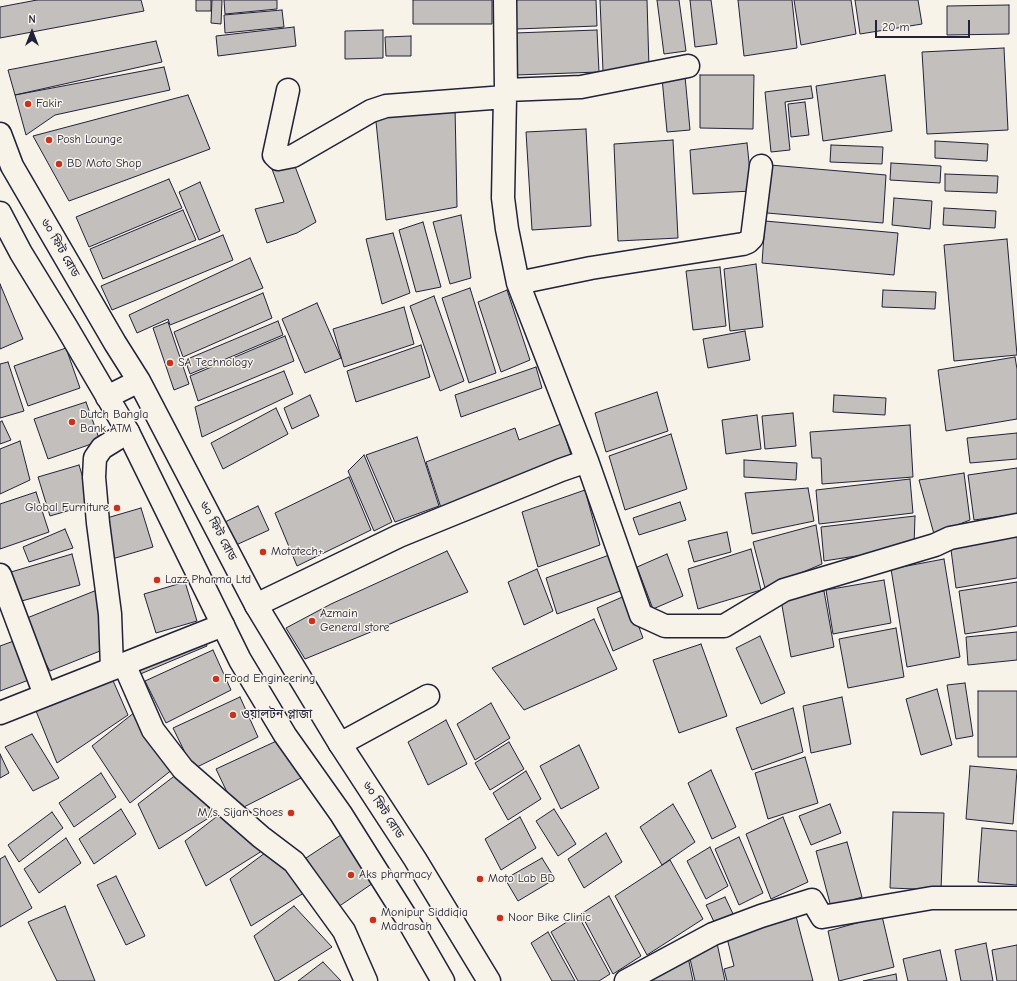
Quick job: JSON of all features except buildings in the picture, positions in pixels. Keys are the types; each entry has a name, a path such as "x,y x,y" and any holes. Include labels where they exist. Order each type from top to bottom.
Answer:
{"street":[{"path":"505,0 506,93 503,198 507,229 518,283 587,461 641,615 665,626 724,626 784,590 935,545 950,538 1017,525"},
{"path":"288,90 274,155 278,158 293,156 371,111 386,106 506,93 581,87 688,66"},
{"name":"৬০ ফিট রোড","path":"0,134 12,166 115,343 139,381 256,605 340,744 415,859 489,981"},
{"path":"518,283 591,268 748,242 752,238 761,166"},
{"path":"0,213 21,253 128,432 240,660 285,735 341,814 409,922 443,981"},
{"path":"107,397 139,381"},
{"path":"128,432 102,448 95,458 94,477 98,523 118,666 153,730 183,769 261,837 294,862 344,931 366,981"},
{"path":"256,605 399,536 561,470 587,461"},
{"path":"0,575 45,695"},
{"path":"0,713 223,625"},
{"path":"340,744 428,696"},
{"path":"626,981 713,934 761,916 812,900 822,917 932,898 1017,898"}],"place":[{"name":"Fakir","path":"28,104"},
{"name":"Posh Lounge","path":"49,140"},
{"name":"BD Moto Shop","path":"59,164"},
{"name":"SA Technology","path":"170,363"},
{"name":"Dutch Bangla Bank ATM","path":"72,422"},
{"name":"Global Furniture","path":"117,508"},
{"name":"Mototech+","path":"263,552"},
{"name":"Lazz Pharma Ltd","path":"157,580"},
{"name":"Azmain General store","path":"312,621"},
{"name":"Food Engineering","path":"216,679"},
{"name":"ওয়ালটন প্লাজা","path":"233,715"},
{"name":"M/s. Sijan Shoes","path":"291,813"},
{"name":"Aks pharmacy","path":"351,875"},
{"name":"Moto Lab BD","path":"480,879"},
{"name":"Noor Bike Clinic","path":"500,918"},
{"name":"Monipur Siddiqia Madrasah","path":"373,920"}]}
